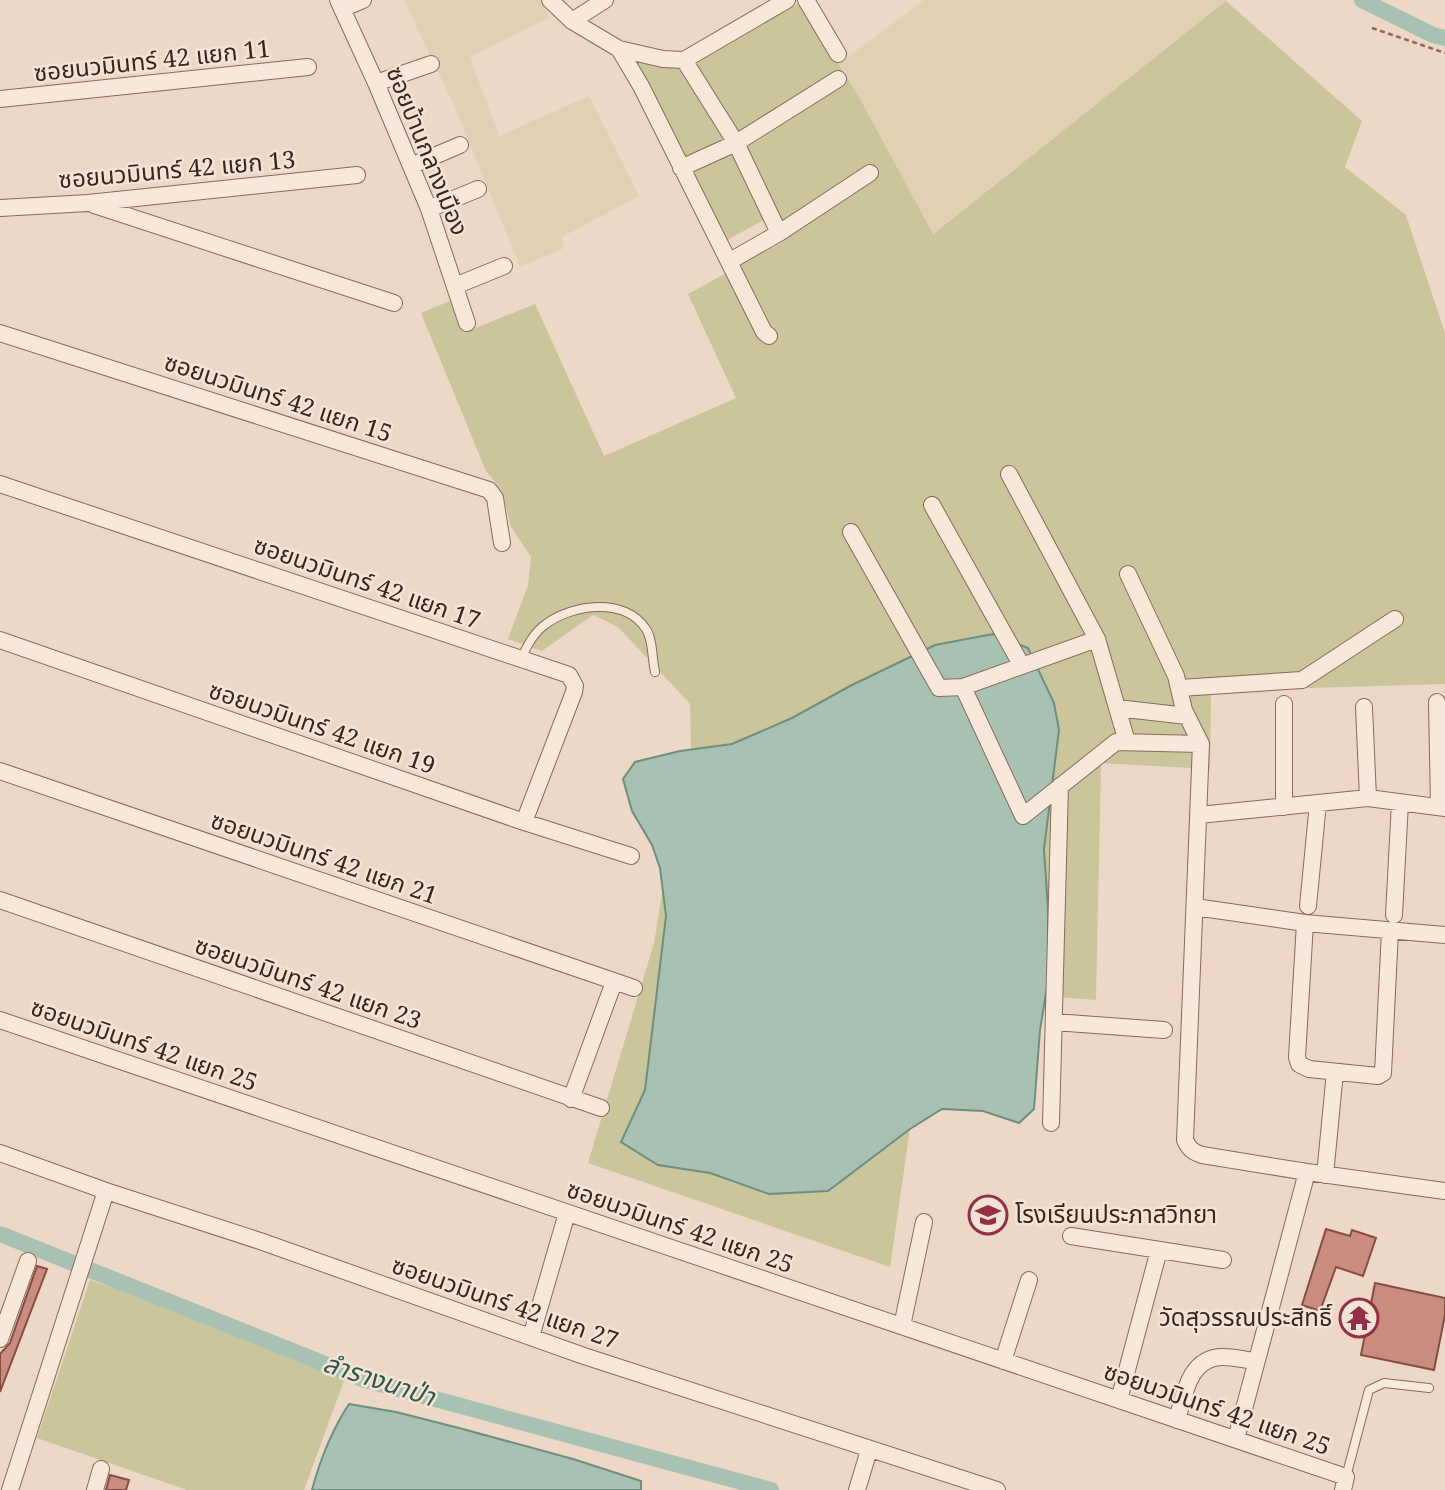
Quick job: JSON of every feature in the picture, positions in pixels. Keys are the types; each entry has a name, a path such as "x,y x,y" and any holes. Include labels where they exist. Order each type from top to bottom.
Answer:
{"street":[{"path":"340,5 363,0"},
{"path":"550,0 572,21 619,49 663,59 684,60 788,0"},
{"path":"572,21 605,0"},
{"path":"806,0 838,54"},
{"name":"ซอยบ้านกลางเมือง","path":"340,5 429,209 467,323"},
{"path":"619,49 641,86 764,332 769,337"},
{"path":"684,60 736,143 779,233"},
{"path":"376,83 431,64"},
{"name":"ซอยนวมินทร์ 42 แยก 11","path":"0,99 308,67"},
{"path":"681,168 736,143 838,79"},
{"path":"411,166 460,145"},
{"path":"730,261 779,233 870,173"},
{"name":"ซอยนวมินทร์ 42 แยก 13","path":"0,208 88,203 357,175"},
{"path":"429,209 478,190"},
{"path":"88,203 394,303"},
{"path":"455,286 504,266"},
{"name":"ซอยนวมินทร์ 42 แยก 15","path":"0,333 489,490 495,498 502,543"},
{"path":"1009,474 1097,639 1127,742"},
{"name":"ซอยนวมินทร์ 42 แยก 17","path":"0,484 569,676 575,686 524,822"},
{"path":"932,505 1022,666"},
{"path":"851,532 939,688 963,687 1097,639"},
{"path":"1128,574 1177,676 1187,716 1201,744 1185,1140 1188,1147 1193,1152 1202,1154 1307,1172 1445,1191"},
{"path":"1180,688 1302,680 1395,619"},
{"name":"ซอยนวมินทร์ 42 แยก 19","path":"0,640 524,822 631,856"},
{"path":"963,687 1023,816 1116,742 1201,744"},
{"path":"1199,815 1368,798 1442,807 1437,702"},
{"path":"1284,704 1284,807"},
{"path":"1364,707 1368,798"},
{"path":"1117,708 1187,716"},
{"name":"ซอยนวมินทร์ 42 แยก 21","path":"0,771 634,988"},
{"path":"1051,1123 1060,786"},
{"path":"1394,915 1400,802"},
{"path":"1308,906 1318,803"},
{"name":"ซอยนวมินทร์ 42 แยก 23","path":"0,900 601,1108"},
{"path":"1195,907 1305,923 1445,936"},
{"path":"1305,923 1297,1057 1303,1067 1335,1072 1378,1076 1383,1073 1390,931"},
{"path":"571,1098 614,982"},
{"name":"ซอยนวมินทร์ 42 แยก 25","path":"0,1020 1236,1440 1345,1483"},
{"path":"1054,1022 1164,1030"},
{"path":"1325,1175 1335,1072"},
{"name":"ซอยนวมินทร์ 42 แยก 27","path":"0,1153 531,1337 997,1490"},
{"path":"1236,1440 1307,1172"},
{"path":"10,1490 106,1191"},
{"path":"531,1337 567,1213"},
{"path":"902,1326 924,1222"},
{"path":"1071,1236 1223,1260"},
{"path":"1119,1400 1158,1250"},
{"path":"0,1339 28,1261"},
{"path":"1003,1360 1029,1280"},
{"path":"1177,1420 1187,1383 1202,1364 1222,1357 1256,1361"},
{"path":"857,1490 869,1450"},
{"path":"95,1490 102,1469"}],"lane":[{"path":"521,659 530,642 545,624 571,611 604,607 637,616 648,632 654,671"},
{"path":"1345,1483 1369,1390 1384,1382 1429,1388"}],"path":[{"path":"1371,28 1445,53"}],"shaded area":[{"path":"404,0 540,0 549,18 470,57 499,136 589,96 639,196 562,237 564,248 520,267 457,112"},
{"path":"924,0 1228,0 932,234 839,64"},
{"path":"1226,1 1362,121 1345,167 1406,215 1445,333 1445,684 1211,691 1210,769 1101,763 1096,1000 1045,996 1048,941 1045,834 1059,730 935,645 850,686 792,718 731,744 691,749 690,704 618,627 593,615 542,651 508,639 528,585 531,557 511,527 502,491 486,471 421,313 450,301 462,330 473,329 535,304 604,456 736,398 688,294 786,240 775,214 723,242 633,62 694,62 800,2 859,97 933,234"},
{"path":"993,634 1028,648 1054,703 1059,730 1044,849 1048,909 1048,981 1040,1030 1034,1109 1019,1123 983,1111 942,1109 910,1129 828,1191 769,1194 710,1173 658,1165 621,1142 645,1090 666,916 660,868 652,845 632,811 623,779 635,762 680,751 732,744 792,718 850,686 935,645"},
{"path":"663,888 666,916 645,1090 621,1141 658,1165 710,1173 736,1184 865,1164 910,1129 890,1267 588,1163 654,943"},
{"path":"90,1280 349,1367 304,1490 187,1490 37,1438"},
{"path":"349,1404 396,1412 573,1459 641,1481 641,1490 312,1490 327,1446"}],"building":[{"path":"1326,1229 1350,1236 1352,1230 1376,1238 1363,1276 1336,1267 1320,1311 1302,1305"},
{"path":"37,1266 47,1269 0,1392 0,1354 10,1343"},
{"path":"1375,1283 1445,1298 1445,1315 1434,1370 1361,1355"},
{"path":"110,1475 129,1480 126,1490 106,1490"}],"waterway":[{"path":"1362,0 1433,35 1445,38"},
{"name":"ลำรางนาป่า","path":"0,1234 365,1380 771,1490"}],"place":[{"name":"โรงเรียนประภาสวิทยา","path":"988,1215"},
{"name":"วัดสุวรรณประสิทธิ์","path":"1359,1318"}]}
